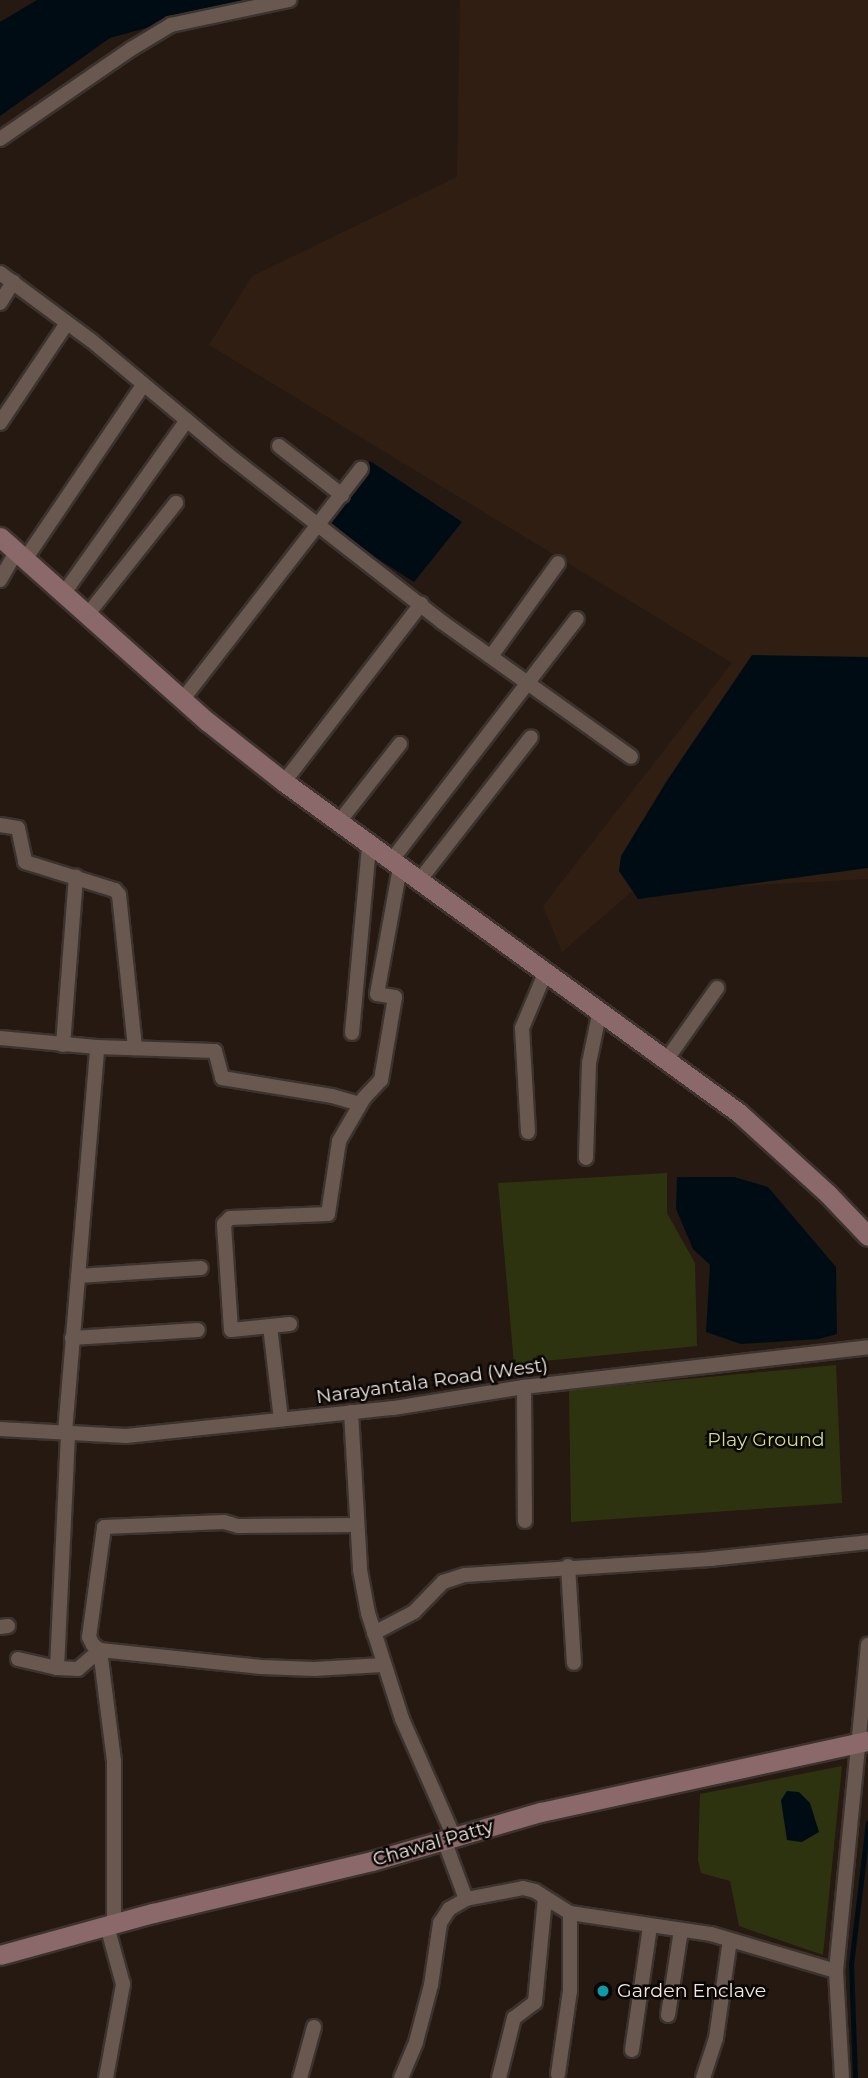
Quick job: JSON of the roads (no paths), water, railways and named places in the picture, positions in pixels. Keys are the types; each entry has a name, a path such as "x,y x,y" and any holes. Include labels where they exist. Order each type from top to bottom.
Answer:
{"street":[{"path":"0,139 131,49 171,25 289,0"},
{"path":"0,273 67,323 319,526 631,757"},
{"path":"0,303 13,282"},
{"path":"0,423 67,323"},
{"path":"0,580 22,555 144,385"},
{"path":"64,593 187,420"},
{"path":"279,446 342,495"},
{"path":"183,699 361,469"},
{"path":"88,614 176,503"},
{"path":"0,537 183,699 284,782 739,1113 828,1194 868,1236"},
{"path":"492,655 558,562"},
{"path":"284,782 421,604"},
{"path":"290,1324 231,1330 226,1221 328,1214 338,1141 360,1104 381,1080 395,998 377,994 395,864 577,619"},
{"path":"419,881 531,737"},
{"path":"339,822 400,744"},
{"path":"0,825 18,828 25,862 115,890 119,895 135,1048"},
{"path":"352,1033 369,845"},
{"path":"63,1045 76,877"},
{"path":"528,1132 522,1028 545,971"},
{"path":"667,1059 717,988"},
{"path":"586,1158 589,1063 600,1010"},
{"path":"0,1038 96,1047 215,1051 222,1078 332,1096 360,1104"},
{"path":"57,1668 66,1433 96,1047"},
{"path":"78,1276 201,1268"},
{"path":"270,1326 281,1419"},
{"path":"72,1338 198,1330"},
{"name":"Narayantala Road (West)","path":"0,1429 126,1436 351,1412 524,1387 868,1347"},
{"path":"524,1387 525,1521"},
{"path":"351,1412 360,1570 374,1633 402,1719 449,1839 466,1899"},
{"path":"357,1525 238,1526 225,1522 104,1527 89,1637 93,1645 100,1650 287,1668 383,1665"},
{"path":"374,1633 414,1612 443,1582 465,1575 568,1566 710,1559 868,1542"},
{"path":"568,1566 574,1663"},
{"path":"842,2078 836,1970 863,1742 868,1645"},
{"path":"19,1658 57,1668 78,1669 100,1650"},
{"path":"100,1650 115,1770 111,1925 123,1984 106,2078"},
{"name":"Chawal Patty","path":"0,1955 372,1861 541,1812 863,1742"},
{"path":"401,2078 416,2042 431,1985 440,1923 449,1909 466,1899 523,1888 535,1891 570,1913 730,1940 836,1970"},
{"path":"499,2078 514,2018 535,2002 545,1898"},
{"path":"558,2074 570,1991 570,1913"},
{"path":"632,2050 650,1926"},
{"path":"668,2015 681,1930"},
{"path":"703,2078 716,2038 730,1940"},
{"path":"300,2078 314,2027"}],"waterway":[{"path":"855,2078 851,1965 868,1823"}],"place":[{"name":"Garden Enclave","path":"603,1991"}],"park label":[{"name":"Play Ground","path":"766,1440"}]}
